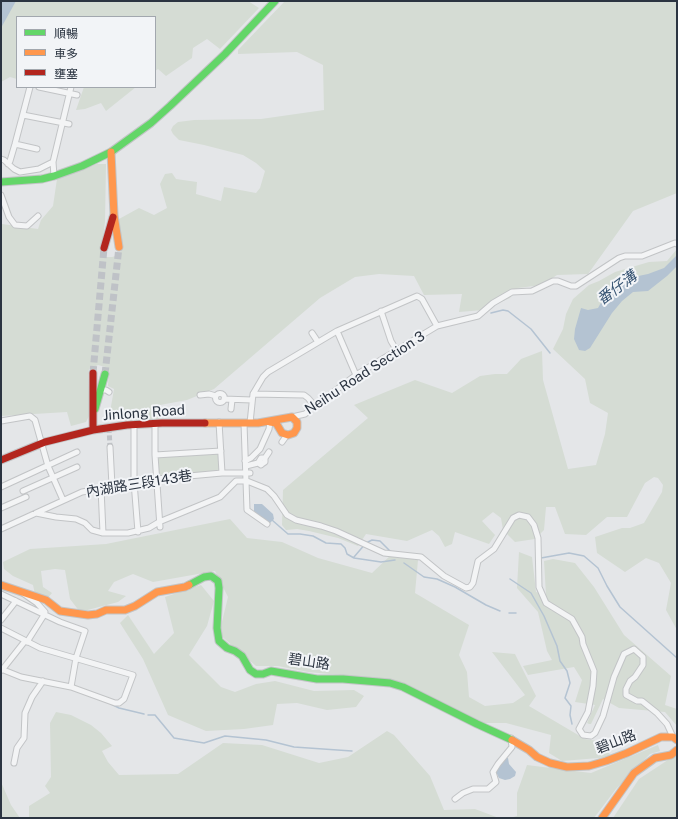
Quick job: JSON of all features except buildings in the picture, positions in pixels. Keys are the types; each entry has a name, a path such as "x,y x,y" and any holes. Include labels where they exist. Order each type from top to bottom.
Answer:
{"street":[{"path":"1,182 42,179 54,176 82,166 111,152 151,123 170,106 222,56 275,1"},
{"path":"8,164 10,162 30,88"},
{"path":"44,88 77,95"},
{"path":"54,176 53,162 71,88"},
{"path":"23,115 69,124"},
{"path":"15,144 37,150"},
{"path":"111,152 114,215 118,244 110,239 104,245 114,215"},
{"path":"1,159 20,172 39,169 53,162"},
{"path":"1,195 9,217 15,225 28,226 38,216"},
{"name":"Neihu Road Section 3","path":"292,417 305,414 356,375 437,326 478,316 494,303 512,292 532,291 553,281 576,286 619,258 625,256 642,256 675,243 677,244"},
{"path":"267,524 247,510 246,481 248,473 246,463 247,423 253,394 257,386 268,372 337,331 417,296 422,299 437,326"},
{"path":"382,311 397,351"},
{"path":"337,331 356,375"},
{"path":"312,333 318,342"},
{"path":"93,430 94,413 92,375 96,379 105,376 94,413"},
{"path":"92,387 96,384 109,392"},
{"path":"200,395 209,394 216,396 218,402 222,402 224,399 252,400"},
{"path":"253,394 304,395 315,406"},
{"path":"231,409 232,400"},
{"path":"1,421 30,416 35,420 48,466 63,500"},
{"path":"282,442 287,435 294,433 297,428 297,422 292,417"},
{"name":"Jinlong Road","path":"1,460 41,443 93,430 155,423 270,422 292,417"},
{"path":"219,422 222,473"},
{"path":"246,463 260,449 269,429 270,422 276,423 282,433 287,435"},
{"path":"155,423 156,479 160,525"},
{"path":"134,425 134,482 138,532"},
{"path":"110,447 112,486"},
{"path":"155,455 221,450"},
{"path":"1,487 77,452"},
{"path":"246,463 258,463 261,465 265,462 265,458 269,452"},
{"path":"23,491 77,466"},
{"name":"內湖路三段143巷","path":"36,513 82,492 101,488 156,479 222,473 248,473"},
{"path":"236,473 236,481"},
{"path":"1,529 36,513 76,519 85,523 92,530 103,533 128,534 160,525 220,497 236,481 246,481 267,489 274,496 287,515 296,520 328,528 349,536 384,553 421,557 444,576 466,588 470,587 473,583 478,561 494,549 513,518 519,515 528,517 534,525 538,538 539,587 546,603 572,619 582,637 583,644 594,671 588,712 579,729 583,735 591,736 595,734 603,716 614,677 624,654 634,649 643,657 643,665 630,681 626,689 626,695 637,701 642,701 657,713 667,724 675,738"},
{"path":"101,488 103,533"},
{"path":"1,508 26,497"},
{"name":"碧山路","path":"1,585 46,600 60,610 88,615 97,614 106,610 125,610 135,606 157,592 185,587 204,577 211,576 218,581 219,588 217,628 219,641 227,648 242,656 250,670 256,674 263,674 271,671 317,679 343,679 390,683 403,687 478,724 511,738 537,757 550,763 567,767 589,766 627,753 661,737 675,738"},
{"path":"1,628 26,642 40,648 133,675 124,699 119,703 115,703 71,687 21,677 2,670 26,642 45,612 42,608 20,592"},
{"path":"1,594 44,615 85,631 76,658 71,687"},
{"path":"1,620 16,601"},
{"path":"14,763 17,748 24,738 25,713 32,697 43,681"},
{"path":"455,799 463,793 473,789 488,789 496,782 494,772 498,764 512,747 511,738"},
{"path":"602,818 634,773 655,758 672,755 677,750"}],"shaded area":[{"path":"1,1 248,1 259,8 220,49 207,39 193,48 192,58 166,76 158,69 156,70 156,16 16,16 16,79 10,77 1,82"},
{"path":"285,1 677,1 677,193 633,211 588,274 557,275 542,285 518,288 510,298 483,310 459,312 462,294 424,295 414,276 379,274 355,277 320,298 214,389 187,400 160,405 162,423 127,425 126,418 109,418 114,389 108,386 109,368 98,365 89,369 90,414 86,422 71,426 67,412 1,416 1,220 2,224 38,229 41,220 53,206 57,179 97,164 106,164 105,222 101,252 104,257 112,257 116,256 122,250 119,219 139,208 154,215 167,208 160,184 165,174 172,173 176,179 197,182 196,194 221,201 224,187 256,193 260,188 265,171 256,163 243,155 179,140 171,130 178,122 194,120 261,119 324,110 323,65 297,52 238,54 238,50"},
{"path":"84,88 135,88 106,111 101,103 85,109 76,110"},
{"path":"677,249 677,630 666,610 671,583 659,563 646,558 625,572 597,553 595,537 622,528 630,528 644,523 662,492 663,485 658,478 654,477 645,483 627,517 607,517 586,535 565,534 555,507 546,507 544,530 535,539 515,542 503,530 501,518 493,512 482,521 495,535 489,544 455,532 452,544 445,547 439,536 432,530 407,541 366,534 358,546 338,538 309,531 297,529 286,530 282,525 283,490 368,418 354,405 415,380 452,393 480,376 507,374 521,359 542,351 543,380 568,469 596,465 605,434 608,413 590,403 585,379 553,349 563,329 566,314 573,299 589,285 615,272 649,262 667,261"},
{"path":"221,451 222,473 156,479 155,455"},
{"path":"230,519 247,538 282,542 318,558 372,573 392,554 418,560 415,593 469,625 459,655 467,672 469,697 485,706 513,703 525,695 492,652 515,654 536,696 529,706 585,739 604,742 611,757 562,761 549,753 551,735 506,723 478,723 405,684 384,679 308,672 278,666 256,666 219,634 228,597 215,571 153,582 133,574 114,582 108,591 126,596 118,602 80,612 70,599 65,570 55,569 41,571 43,587 52,593 46,600 35,594 33,585 13,576 4,569 3,562 30,549 106,544"},
{"path":"519,552 532,557 536,592 546,595 544,561 553,559 575,563 594,587 624,635 671,676 665,705 677,709 677,726 665,712 619,708 603,699 591,724 589,724 587,723 595,705 575,702 582,680 574,667 528,675 523,666 552,660 547,651 538,612 517,588"},
{"path":"201,585 214,601 207,626 189,655 221,687 235,692 256,684 275,681 314,691 354,690 364,696 356,707 327,710 297,703 277,704 273,725 244,729 206,731 168,715 143,659 120,623 128,615 154,654 174,633 165,597"},
{"path":"56,712 71,715 91,725 101,733 112,746 102,751 108,762 119,775 178,774 223,743 262,745 319,763 348,757 387,731 394,735 430,776 444,810 475,809 499,818 29,818 29,806 50,793 45,786 51,777 50,723"},
{"path":"658,745 660,751 650,754 616,789 594,818 510,818 517,816 517,793 527,765 591,773"},
{"path":"677,754 677,818 613,818 639,779"},
{"path":"1,782 11,805 20,818 1,818"}],"water":[{"path":"1,1 16,1 1,28"},
{"path":"677,255 677,266 667,276 648,291 633,292 622,301 612,313 590,348 585,351 579,350 574,339 575,329 581,308 588,310 598,308 606,294 624,279 648,274 664,268"},
{"path":"254,504 262,504 273,514 274,519 270,523 266,523 254,511"},
{"path":"503,758 508,758 509,764 516,772 515,776 510,779 505,780 499,778 496,772"}],"waterway":[{"name":"番仔溝","path":"491,313 503,310 508,311 531,329 550,353"},
{"path":"272,520 288,534 313,536 326,543 341,544 345,548 347,554 354,558 381,562 395,560"},
{"path":"354,557 366,543 372,540 380,541 390,551"},
{"path":"541,558 569,553 584,556 598,568 620,607 677,658"},
{"path":"404,563 424,577 437,579 455,587 486,605 500,611"},
{"path":"510,579 531,593 544,616 557,646 560,661 567,671 570,683 565,698 571,706 570,715 572,724"},
{"path":"509,613 516,613"},
{"path":"111,704 119,708 144,714"},
{"path":"148,715 155,715 174,738 204,743 225,736 266,740 294,747 352,751"}],"tunnel":[{"path":"105,374 119,247"},
{"path":"93,373 104,248"},
{"path":"109,428 110,447"}],"traffic: fast":[{"path":"1,182 42,179 54,176 82,166 111,152 151,123 170,106 225,54 275,1"},
{"path":"95,409 105,374"},
{"path":"189,585 204,577 211,576 218,581 217,628 219,641 227,648 242,656 250,670 256,674 263,674 271,671 317,679 343,679 390,683 403,687 512,740"}],"traffic: slow":[{"path":"111,152 114,215 119,247"},
{"path":"205,423 258,423 292,417 297,422 297,428 294,433 288,435 282,433 276,423 270,422"},
{"path":"1,585 46,600 60,611 88,615 97,614 106,610 125,610 135,606 157,592 189,585"},
{"path":"512,740 529,750 537,757 550,763 567,767 589,766 606,761 661,737 673,737 677,740"},
{"path":"602,818 634,773 655,758 671,755 677,750"}],"traffic: jam":[{"path":"104,248 113,217"},
{"path":"93,373 93,430"},
{"path":"1,460 45,442 93,430 127,425 205,423"}]}
